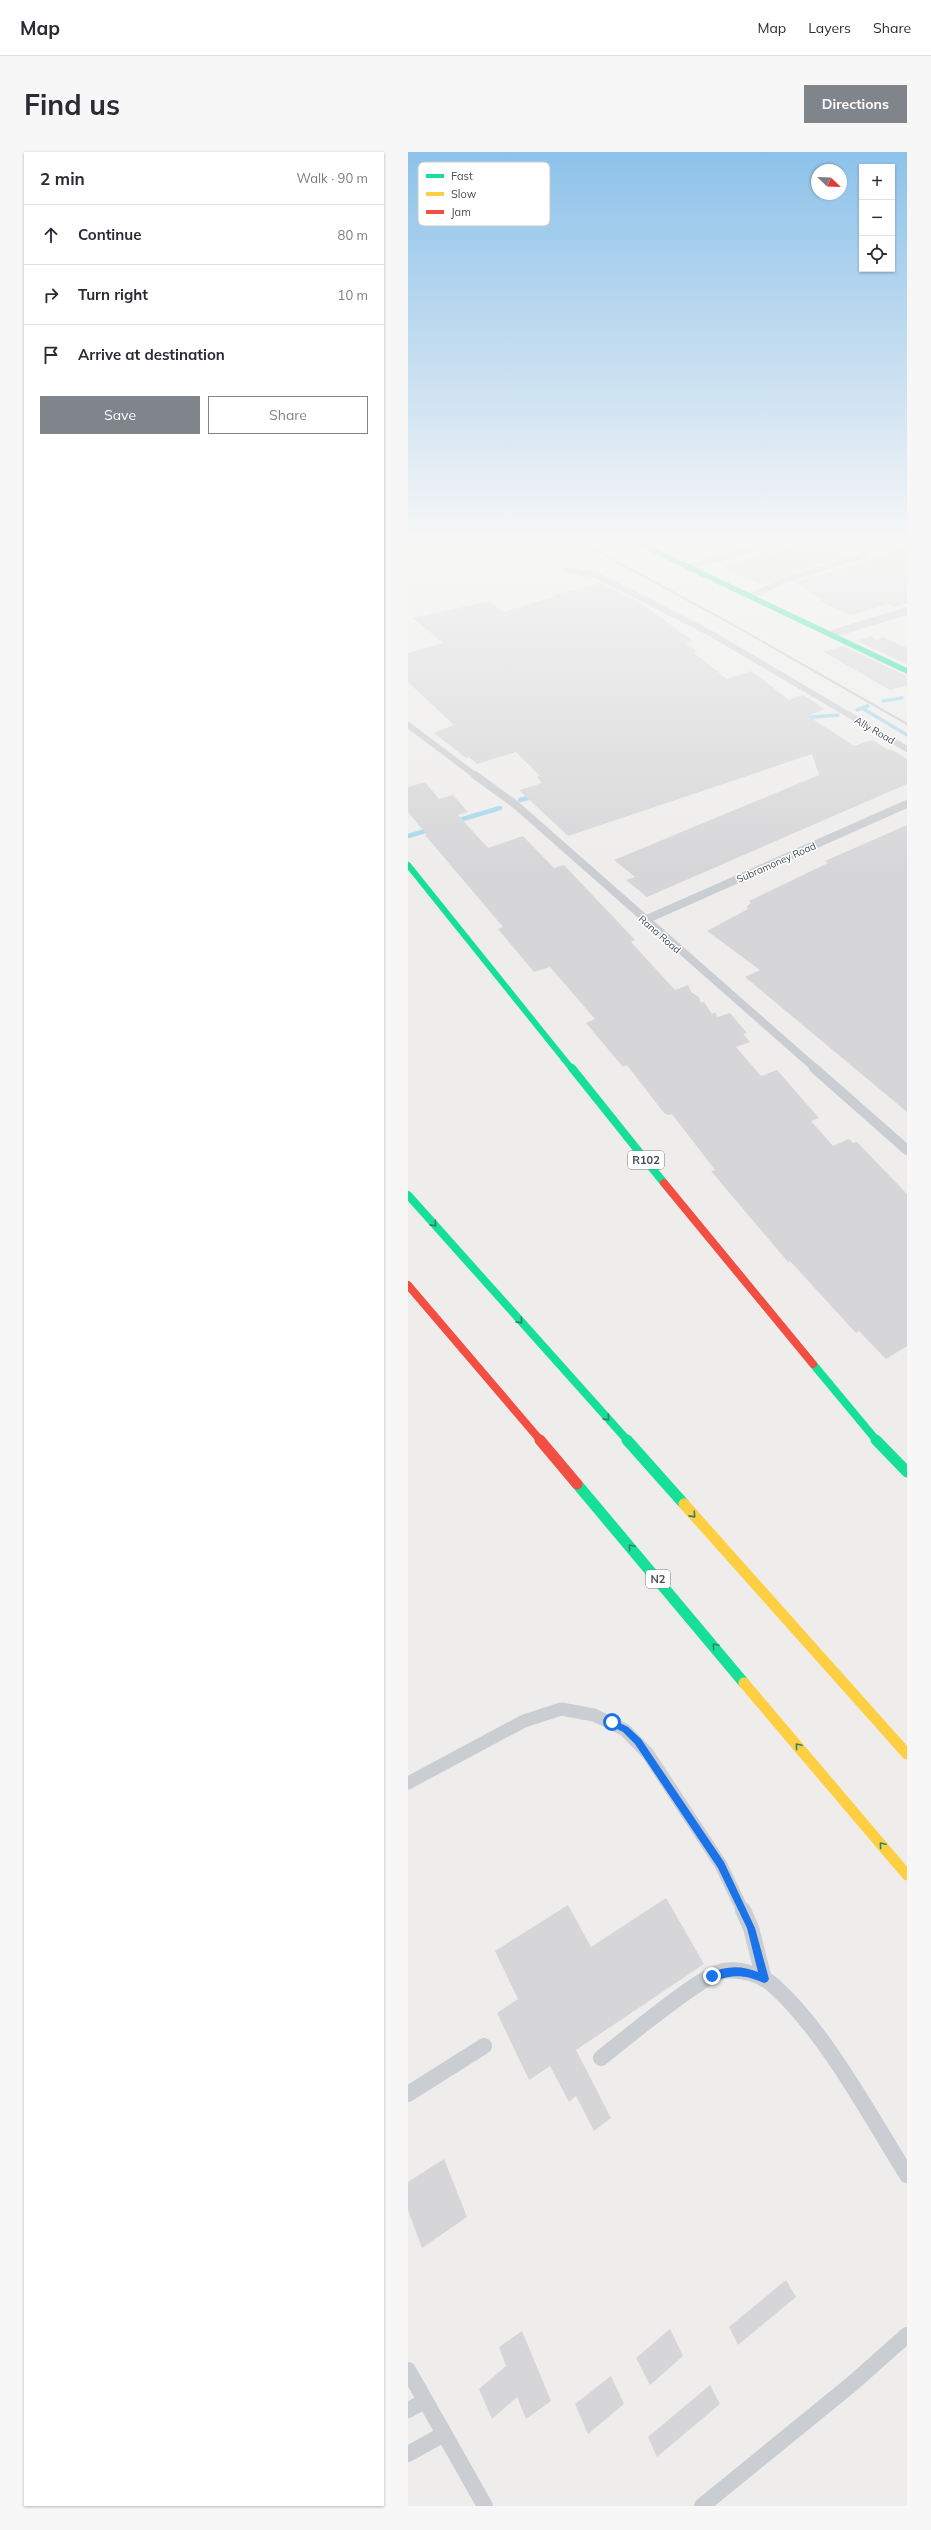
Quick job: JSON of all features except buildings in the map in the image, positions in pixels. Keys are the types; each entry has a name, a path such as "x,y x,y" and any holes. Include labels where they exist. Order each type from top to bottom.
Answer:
{"main road":[{"path":"870,653 907,671"},
{"name":"R102","path":"408,865 745,1282 905,1476"},
{"path":"408,1195 907,1754"},
{"name":"N2","path":"408,1285 907,1875"}],"lane":[{"name":"Ally Road","path":"744,653 907,749"},
{"name":"Rana Road","path":"408,725 516,805 907,1150"},
{"name":"Subramoney Road","path":"645,920 907,804"},
{"path":"408,1783 524,1721 562,1709 594,1715 625,1730 648,1754 721,1865 751,1928 764,1979"},
{"path":"601,2058 700,1983 712,1976 734,1971 746,1972 764,1979 788,1999 816,2033 870,2115 907,2175"},
{"path":"408,2094 484,2046"},
{"path":"702,2506 853,2383 907,2335"},
{"path":"408,2370 485,2506"},
{"path":"408,2410 425,2401"},
{"path":"408,2454 444,2434"}],"waterway":[{"path":"883,701 902,698"},
{"path":"862,708 868,706"},
{"path":"857,710 862,708"},
{"path":"862,708 907,735"},
{"path":"801,718 838,715"},
{"path":"520,800 535,796"},
{"path":"456,821 500,808"},
{"path":"408,836 432,829"}],"railway":[{"path":"782,653 907,724"}],"traffic: fast":[{"path":"869,653 907,671"},
{"path":"408,865 664,1183"},
{"path":"408,1195 684,1504"},
{"path":"813,1364 887,1453 907,1472"},
{"path":"577,1484 744,1683"}],"traffic: slow":[{"path":"684,1504 907,1754"},
{"path":"744,1683 907,1875"}],"traffic: jam":[{"path":"664,1183 813,1364"},
{"path":"408,1285 577,1484"}],"route":[{"path":"612,1722 625,1730 638,1742 666,1780 721,1865 751,1928 759,1954 764,1979 746,1972 734,1971 724,1971 712,1976"}]}
